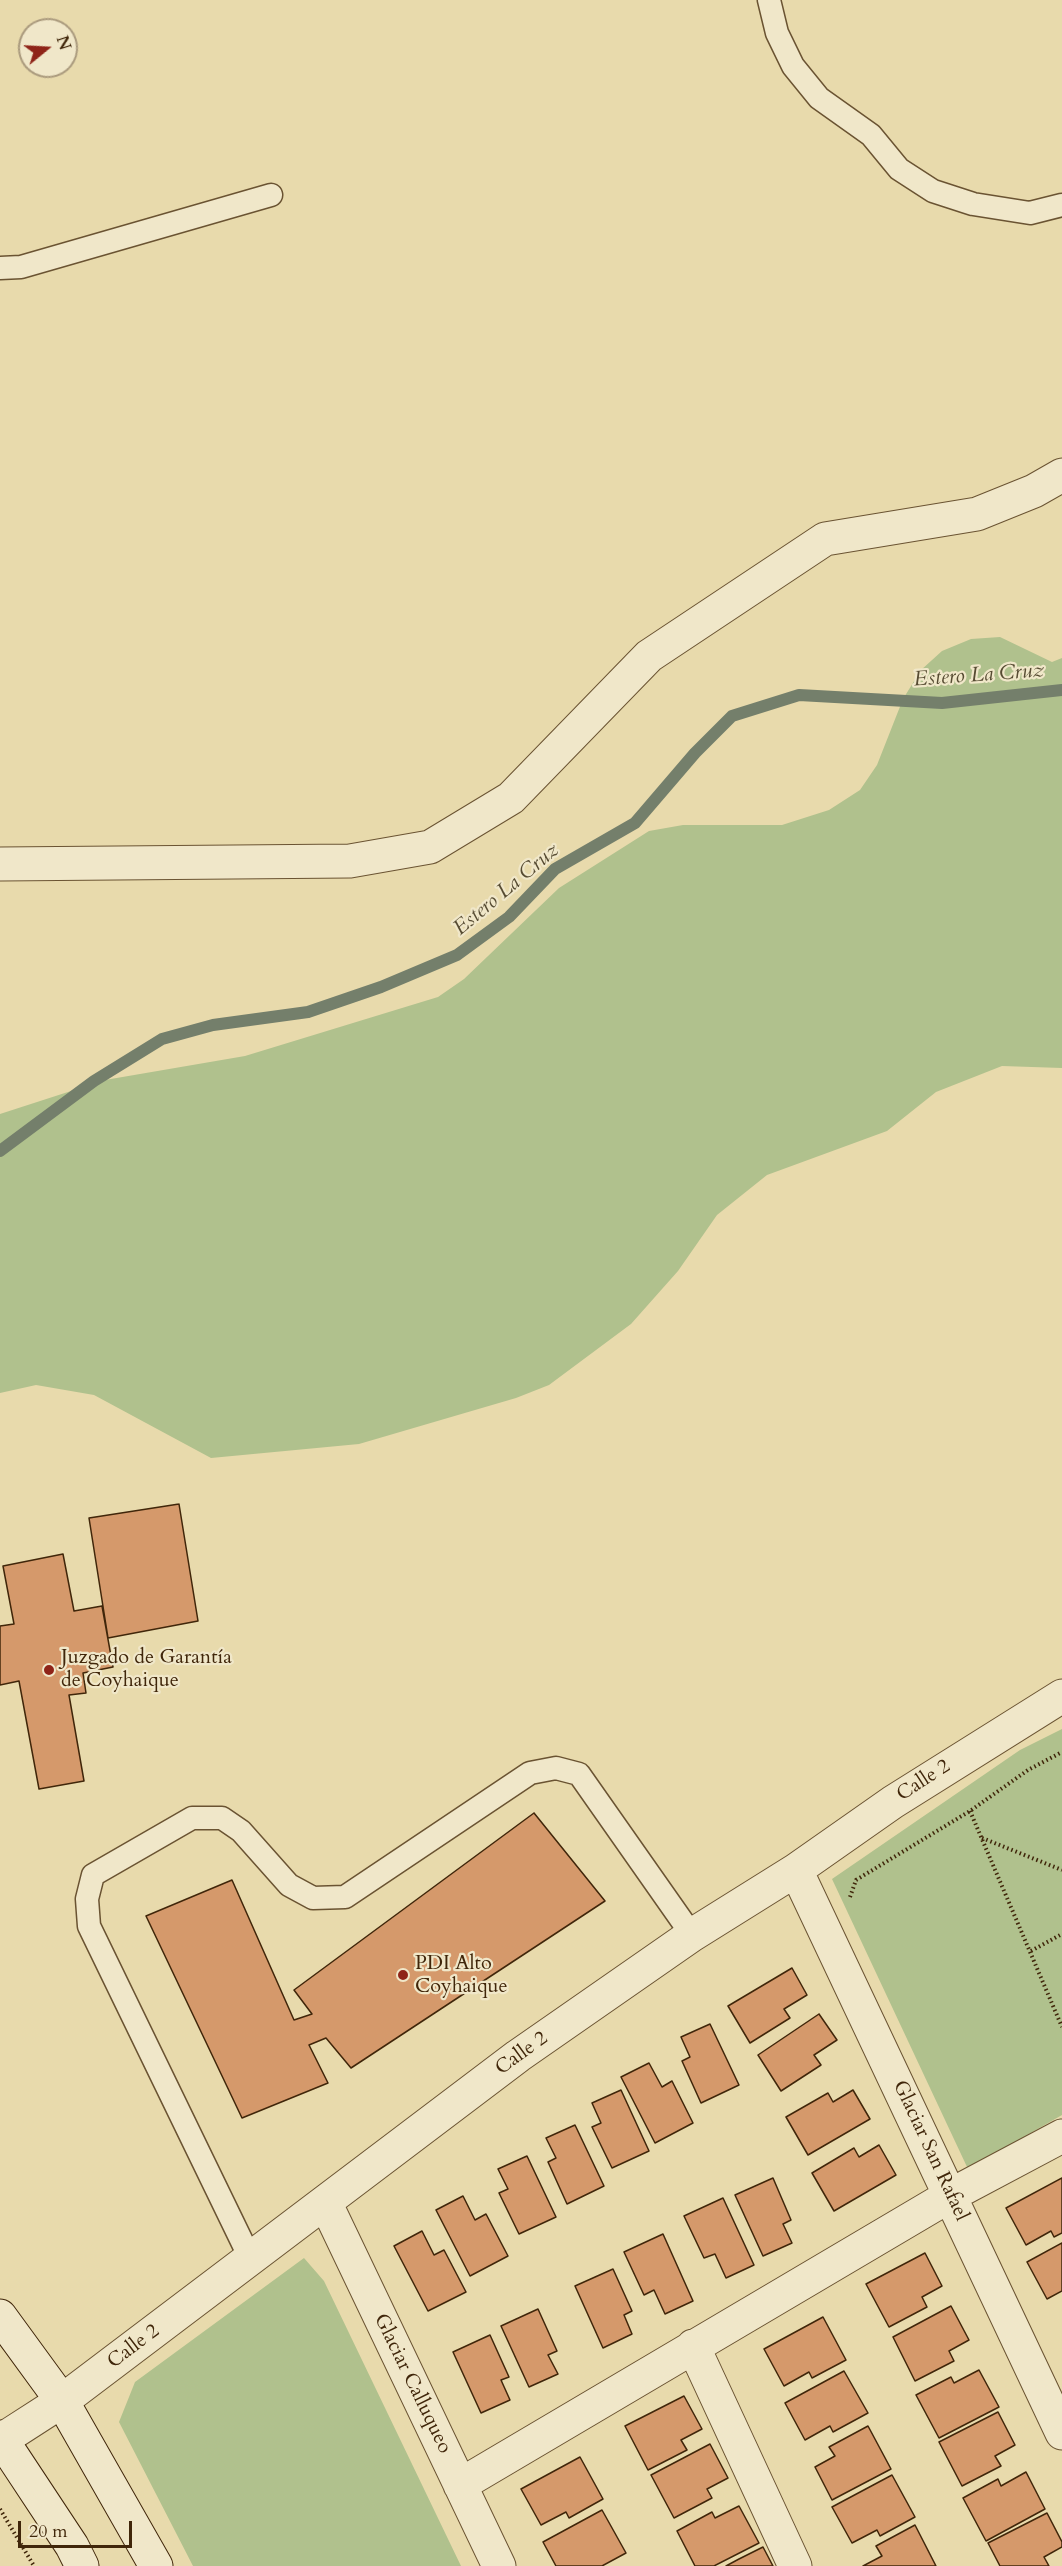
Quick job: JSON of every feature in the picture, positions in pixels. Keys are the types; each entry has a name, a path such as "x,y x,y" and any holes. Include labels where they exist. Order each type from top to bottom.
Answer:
{"street":[{"path":"0,864 350,861 430,848 511,798 649,656 825,539 976,514 1034,491 1062,475"},
{"name":"Calle 2","path":"1,2439 62,2401 518,2056 692,1935 796,1870 893,1802 1062,1696"},
{"name":"Glaciar San Rafael","path":"796,1870 1062,2433"},
{"path":"460,2485 951,2195 1062,2136"},
{"name":"Glaciar Calluqueo","path":"325,2202 499,2566"},
{"path":"0,2316 62,2401 156,2566"},
{"path":"693,2346 795,2566"},
{"path":"1,2439 78,2560"}],"lane":[{"path":"770,0 777,33 793,66 819,98 871,135 898,169 933,191 973,204 1030,213 1062,205"},
{"path":"0,268 21,267 271,195"},
{"path":"250,2258 89,1926 87,1899 93,1875 192,1818 222,1818 241,1831 289,1885 314,1898 345,1897 530,1773 556,1768 579,1774 692,1935"}],"path":[{"path":"855,1907 850,1897 856,1880 970,1811 1028,1770 1062,1752"},
{"path":"970,1811 1062,2027"},
{"path":"982,1838 1062,1870"},
{"path":"1031,1951 1062,1934"},
{"path":"0,2509 34,2566"}],"green space":[{"path":"1000,637 1052,662 1062,658 1062,1068 1002,1066 936,1092 887,1131 767,1175 717,1215 678,1271 631,1324 549,1385 516,1398 359,1444 211,1458 94,1395 36,1385 0,1393 0,1114 105,1080 245,1056 438,997 464,979 559,888 649,831 683,825 782,825 829,810 860,790 877,765 903,699 921,670 942,651 971,639"},
{"path":"1062,1729 1062,2115 968,2169 832,1879 1020,1750"},
{"path":"304,2258 324,2281 461,2566 193,2566 119,2422 135,2382"}],"building":[{"path":"179,1504 198,1621 108,1638 89,1518"},
{"name":"Juzgado de Garantía de Coyhaique","path":"63,1554 74,1611 102,1606 113,1667 83,1673 86,1693 69,1695 84,1781 39,1789 19,1681 0,1685 0,1626 14,1624 3,1566"},
{"name":"PDI Alto Coyhaique","path":"534,1813 605,1901 351,2068 326,2038 309,2045 328,2083 242,2118 146,1916 232,1880 294,2020 312,2014 294,1990"},
{"path":"792,1968 807,1995 784,2009 790,2018 750,2043 728,2006"},
{"path":"819,2014 837,2040 814,2055 821,2065 781,2091 758,2055"},
{"path":"710,2024 739,2085 701,2103 682,2061 690,2057 681,2037"},
{"path":"649,2063 662,2087 672,2081 693,2123 655,2143 621,2077"},
{"path":"621,2090 649,2151 612,2168 592,2127 601,2123 592,2103"},
{"path":"853,2090 870,2119 808,2155 786,2117 828,2093 833,2102"},
{"path":"575,2125 604,2186 567,2204 548,2162 556,2158 546,2138"},
{"path":"879,2145 896,2175 834,2211 812,2173 854,2148 859,2157"},
{"path":"527,2156 556,2217 519,2234 499,2193 508,2189 498,2169"},
{"path":"773,2178 791,2220 783,2224 792,2243 763,2256 735,2195"},
{"path":"1062,2178 1062,2233 1054,2237 1051,2231 1026,2245 1006,2208"},
{"path":"463,2196 475,2220 486,2214 508,2256 470,2276 436,2210"},
{"path":"723,2198 754,2265 726,2278 715,2254 704,2258 684,2216"},
{"path":"422,2231 434,2255 444,2250 466,2292 428,2311 394,2246"},
{"path":"663,2234 693,2301 665,2314 654,2290 644,2295 624,2252"},
{"path":"1062,2243 1062,2291 1047,2299 1027,2262"},
{"path":"925,2253 942,2286 922,2297 927,2307 889,2327 866,2284"},
{"path":"613,2269 632,2311 624,2315 632,2334 603,2348 575,2286"},
{"path":"951,2306 969,2340 949,2351 954,2361 915,2381 893,2337"},
{"path":"538,2309 557,2351 548,2355 558,2374 529,2387 501,2326"},
{"path":"823,2317 846,2360 812,2378 809,2372 784,2386 764,2349"},
{"path":"490,2335 509,2377 501,2380 510,2400 481,2413 453,2352"},
{"path":"979,2370 999,2407 939,2438 916,2395 951,2377 954,2383"},
{"path":"844,2371 868,2413 833,2432 830,2426 805,2440 785,2403"},
{"path":"684,2396 702,2429 681,2440 687,2450 648,2470 625,2426"},
{"path":"998,2412 1015,2445 995,2456 1001,2466 962,2486 939,2442"},
{"path":"868,2426 891,2469 832,2500 815,2467 835,2456 829,2447"},
{"path":"710,2444 728,2478 707,2489 712,2498 674,2518 651,2475"},
{"path":"580,2457 603,2499 569,2518 566,2512 541,2525 521,2489"},
{"path":"1026,2472 1045,2509 986,2541 963,2498 998,2479 1001,2486"},
{"path":"892,2475 915,2517 880,2536 877,2530 852,2543 832,2507"},
{"path":"739,2506 759,2543 714,2566 695,2566 677,2531 712,2512 715,2518"},
{"path":"602,2510 626,2553 602,2566 556,2566 543,2542"},
{"path":"1047,2513 1062,2542 1062,2547 1044,2557 1049,2566 1000,2566 988,2543"},
{"path":"915,2525 936,2566 863,2566 882,2556 876,2546"},
{"path":"763,2547 773,2566 726,2566 739,2559"}],"waterway":[{"name":"Estero La Cruz","path":"0,1151 94,1081 162,1039 213,1025 308,1012 381,987 457,955 509,917 555,869 635,823 695,753 732,716 799,695 942,703 1062,690"}],"place":[{"name":"Juzgado de Garantía de Coyhaique","path":"49,1670"},
{"name":"PDI Alto Coyhaique","path":"403,1975"}]}
